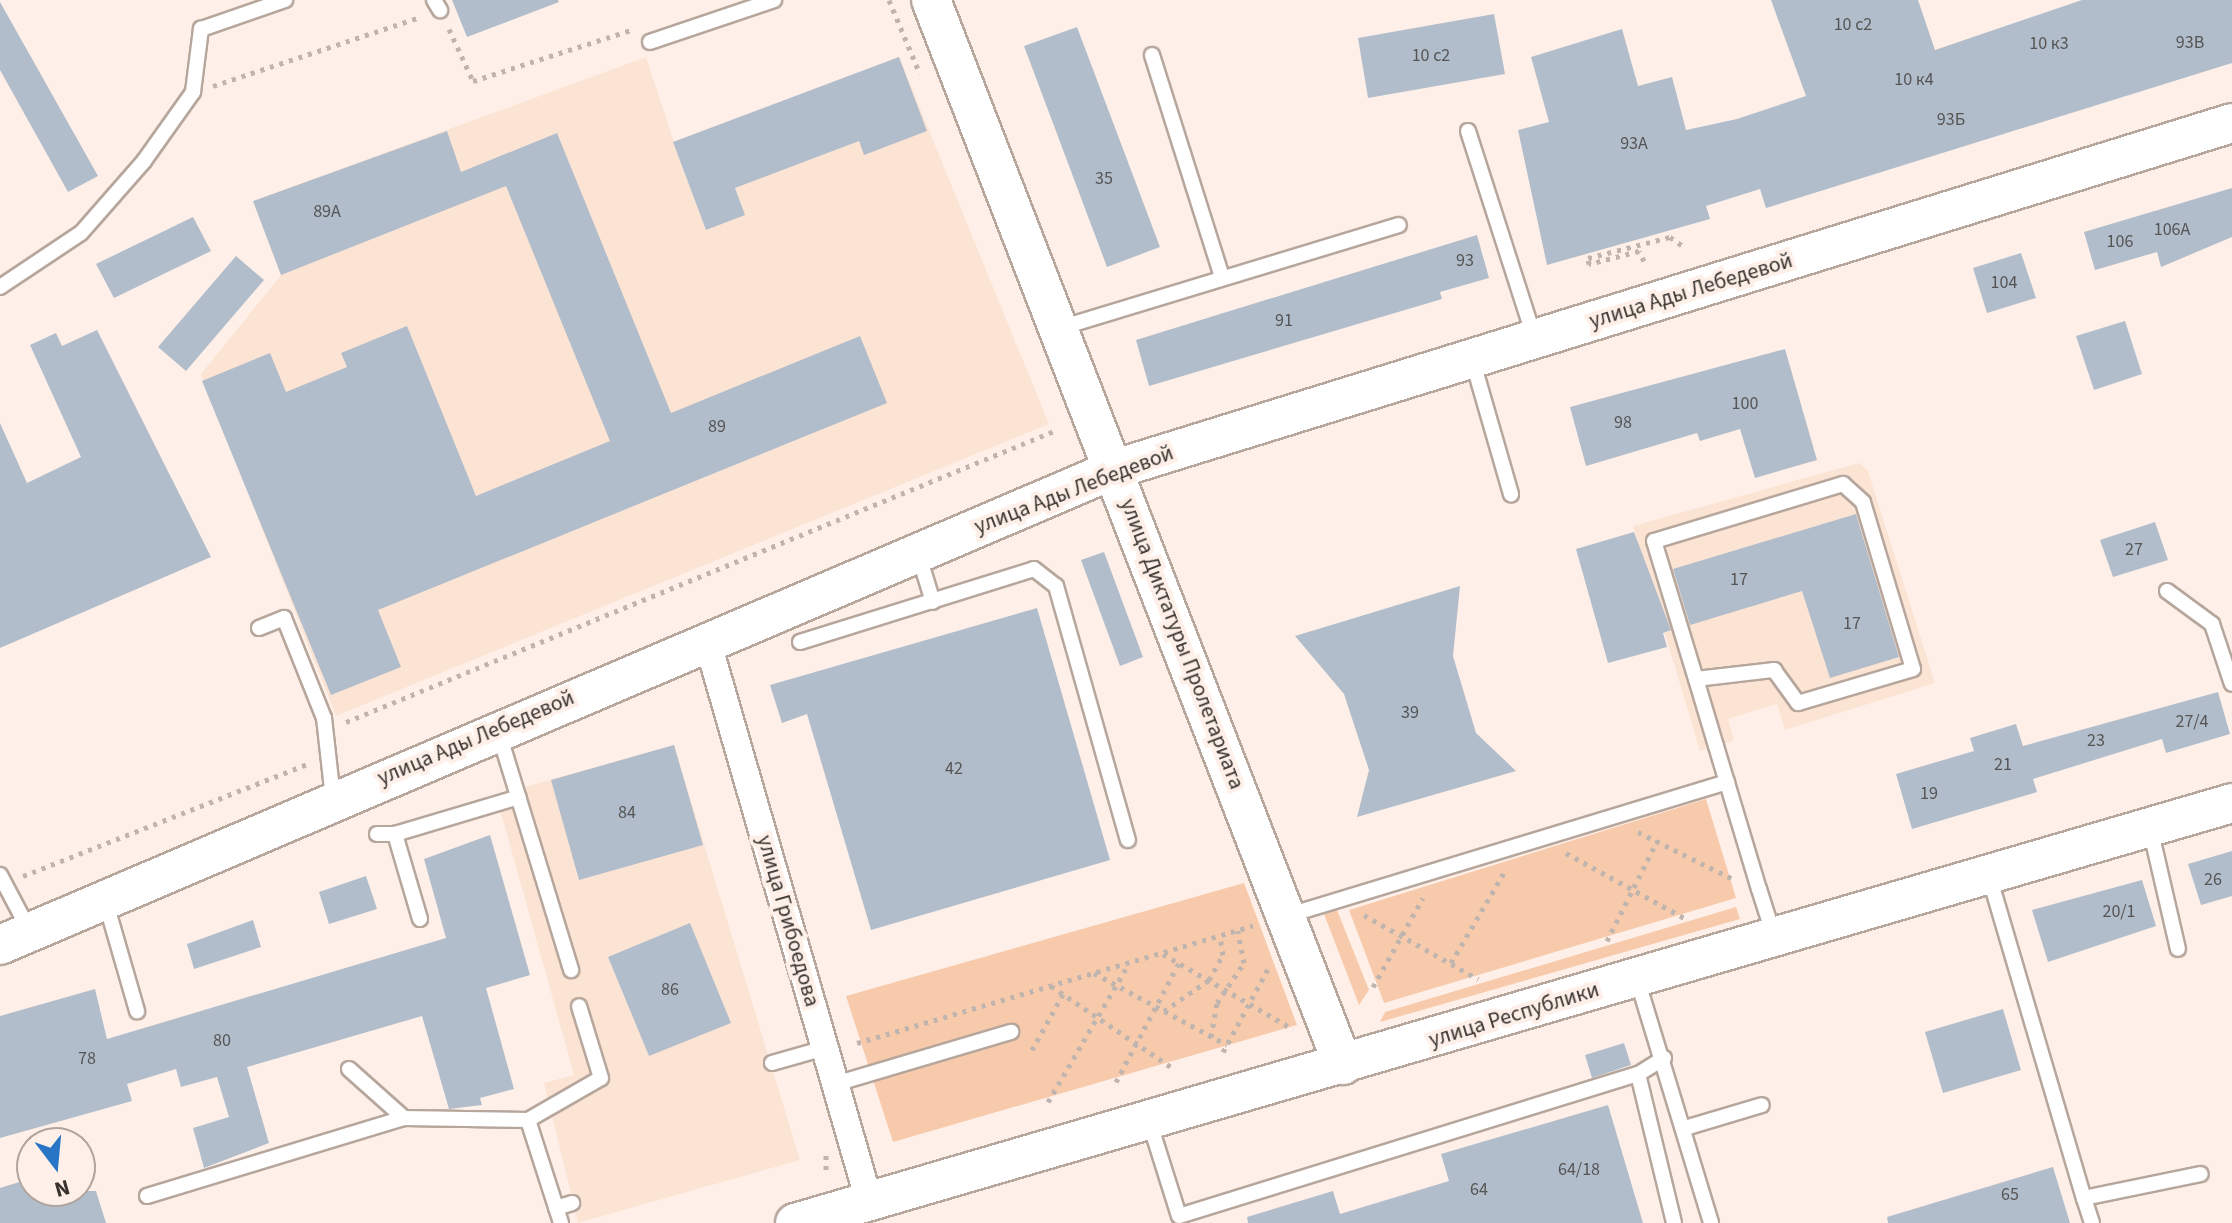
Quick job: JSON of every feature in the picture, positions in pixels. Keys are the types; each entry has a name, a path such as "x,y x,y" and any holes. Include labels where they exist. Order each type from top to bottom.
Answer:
{"street":[{"name":"улица Диктатуры Пролетариата","path":"931,0 1115,469 1274,920 1343,1065"},
{"name":"улица Ады Лебедевой","path":"15,938 333,798 1115,469 2232,123"},
{"name":"улица Грибоедова","path":"707,640 872,1212"},
{"name":"улица Республики","path":"795,1223 872,1212 1343,1065 1775,941 2232,803"}],"lane":[{"path":"0,287 81,233 193,92 201,29 285,0"},
{"path":"650,42 774,0"},
{"path":"1152,55 1222,277"},
{"path":"1468,131 1535,339"},
{"path":"1060,328 1399,225"},
{"path":"1472,359 1511,494"},
{"path":"1696,679 1774,670 1798,703 1913,669 1863,502 1843,484 1654,541 1775,941"},
{"path":"918,552 933,602"},
{"path":"800,642 1034,569 1056,586 1128,840"},
{"path":"2167,591 2212,624 2232,684"},
{"path":"259,628 284,618 324,718 326,758 333,798"},
{"path":"497,729 571,970"},
{"path":"1274,920 1727,782"},
{"path":"377,834 395,834 519,797"},
{"path":"2150,828 2178,949"},
{"path":"395,834 420,919"},
{"path":"1988,875 2092,1223"},
{"path":"3,880 15,938"},
{"path":"105,899 137,1011"},
{"path":"1637,979 1664,1058 1711,1223"},
{"path":"147,1196 404,1118 528,1120 601,1078 579,1006"},
{"path":"835,1084 1011,1032"},
{"path":"772,1063 825,1048"},
{"path":"1150,1124 1179,1216 1638,1074 1664,1058"},
{"path":"349,1069 404,1118"},
{"path":"1638,1074 1674,1223"},
{"path":"1685,1128 1762,1105"},
{"path":"528,1120 561,1223"},
{"path":"2084,1198 2201,1174"},
{"path":"556,1208 572,1203"}],"path":[{"path":"193,92 437,5 473,81 625,32"},
{"path":"1644,261 1639,251 1589,264 1588,258 1646,240 1670,237 1686,248"},
{"path":"3,880 158,817 343,751 333,728 1054,431"},
{"path":"1609,817 1738,881"},
{"path":"1540,838 1684,918"},
{"path":"1607,941 1657,841"},
{"path":"1451,963 1521,844"},
{"path":"1373,987 1439,869"},
{"path":"1353,910 1403,934 1478,979"},
{"path":"857,1043 1274,920"},
{"path":"1211,1037 1226,990 1244,963 1238,931"},
{"path":"1164,1011 1209,980 1223,955 1220,936"},
{"path":"1162,953 1294,1029"},
{"path":"1223,1052 1274,957"},
{"path":"1048,1102 1094,1015 1129,963"},
{"path":"1116,1082 1179,963"},
{"path":"1094,973 1227,1045"},
{"path":"1051,986 1171,1067"},
{"path":"1032,1050 1063,994"}],"shaded area":[{"path":"646,57 674,142 899,57 1049,424 336,716 201,374 281,275 253,201"},
{"path":"1859,463 1868,471 1935,683 1785,730 1777,704 1728,719 1734,741 1700,751 1633,526"},
{"path":"674,745 800,1160 578,1223 544,1083 574,1075 496,795"},
{"path":"1706,799 1736,898 1384,1003 1349,910"},
{"path":"1244,883 1297,1025 893,1142 846,996"},
{"path":"1736,907 1740,919 1380,1022 1385,1012"},
{"path":"1337,910 1369,990 1359,1005 1324,914"}],"building":[{"path":"452,0 558,0 559,2 467,37"},
{"path":"1771,0 1918,0 1935,50 2082,0 2232,0 2232,63 1766,208 1760,189 1706,206 1710,219 1547,265 1518,130 1549,122 1531,57 1622,29 1638,86 1672,77 1686,130 1737,119 1806,96"},
{"path":"0,2 98,176 68,192 0,70"},
{"path":"1494,14 1505,74 1368,98 1358,38"},
{"path":"1077,27 1160,247 1107,267 1024,46"},
{"path":"899,57 927,131 864,155 859,141 735,188 745,215 706,230 673,142"},
{"path":"447,131 461,172 557,133 671,413 860,336 887,403 378,610 401,667 331,695 202,381 270,353 286,392 347,367 341,353 407,326 476,496 610,441 506,186 281,275 253,201"},
{"path":"2232,188 2232,237 2161,267 2157,252 2095,270 2084,232"},
{"path":"193,217 211,251 114,298 96,264"},
{"path":"1477,235 1489,278 1440,292 1442,299 1149,386 1136,340"},
{"path":"2021,253 2036,298 1987,313 1973,268"},
{"path":"236,256 264,280 186,371 158,347"},
{"path":"2125,321 2142,374 2094,390 2076,336"},
{"path":"97,330 211,557 0,648 0,423 27,483 81,457 30,345 56,333 62,346"},
{"path":"1785,349 1817,460 1755,478 1740,429 1700,441 1697,433 1586,466 1570,407"},
{"path":"1856,514 1899,657 1830,678 1802,591 1690,625 1673,569"},
{"path":"2155,522 2168,560 2113,577 2100,540"},
{"path":"1634,532 1671,630 1663,633 1667,647 1608,663 1576,549"},
{"path":"1104,552 1143,657 1120,666 1081,560"},
{"path":"1460,586 1453,656 1476,733 1516,771 1357,817 1369,770 1344,694 1295,636"},
{"path":"1037,608 1110,860 871,930 807,714 782,723 770,685"},
{"path":"2218,692 2230,734 2166,753 2162,739 2033,779 2037,792 1912,829 1896,774 1974,751 1970,738 2016,724 2023,746"},
{"path":"674,745 703,845 579,880 551,780"},
{"path":"490,835 530,975 486,988 514,1089 480,1098 482,1105 449,1109 422,1016 247,1067 269,1143 204,1168 193,1128 229,1117 217,1077 181,1087 176,1069 127,1084 132,1101 39,1127 16,1127 16,1134 0,1138 0,1016 95,989 107,1039 446,938 424,859"},
{"path":"2232,851 2232,896 2201,905 2188,864"},
{"path":"366,876 377,909 329,924 319,892"},
{"path":"2142,880 2156,926 2048,962 2032,910"},
{"path":"253,920 261,947 194,969 187,944"},
{"path":"690,923 731,1023 649,1056 608,957"},
{"path":"2003,1009 2021,1070 1943,1093 1925,1032"},
{"path":"1624,1043 1631,1065 1592,1078 1585,1055"},
{"path":"1608,1105 1643,1223 1248,1223 1247,1217 1333,1191 1340,1214 1449,1181 1441,1154"},
{"path":"2053,1167 2070,1223 1888,1223 1887,1217"},
{"path":"16,1183 16,1207 96,1207 96,1191 106,1223 0,1223 0,1188"}]}
